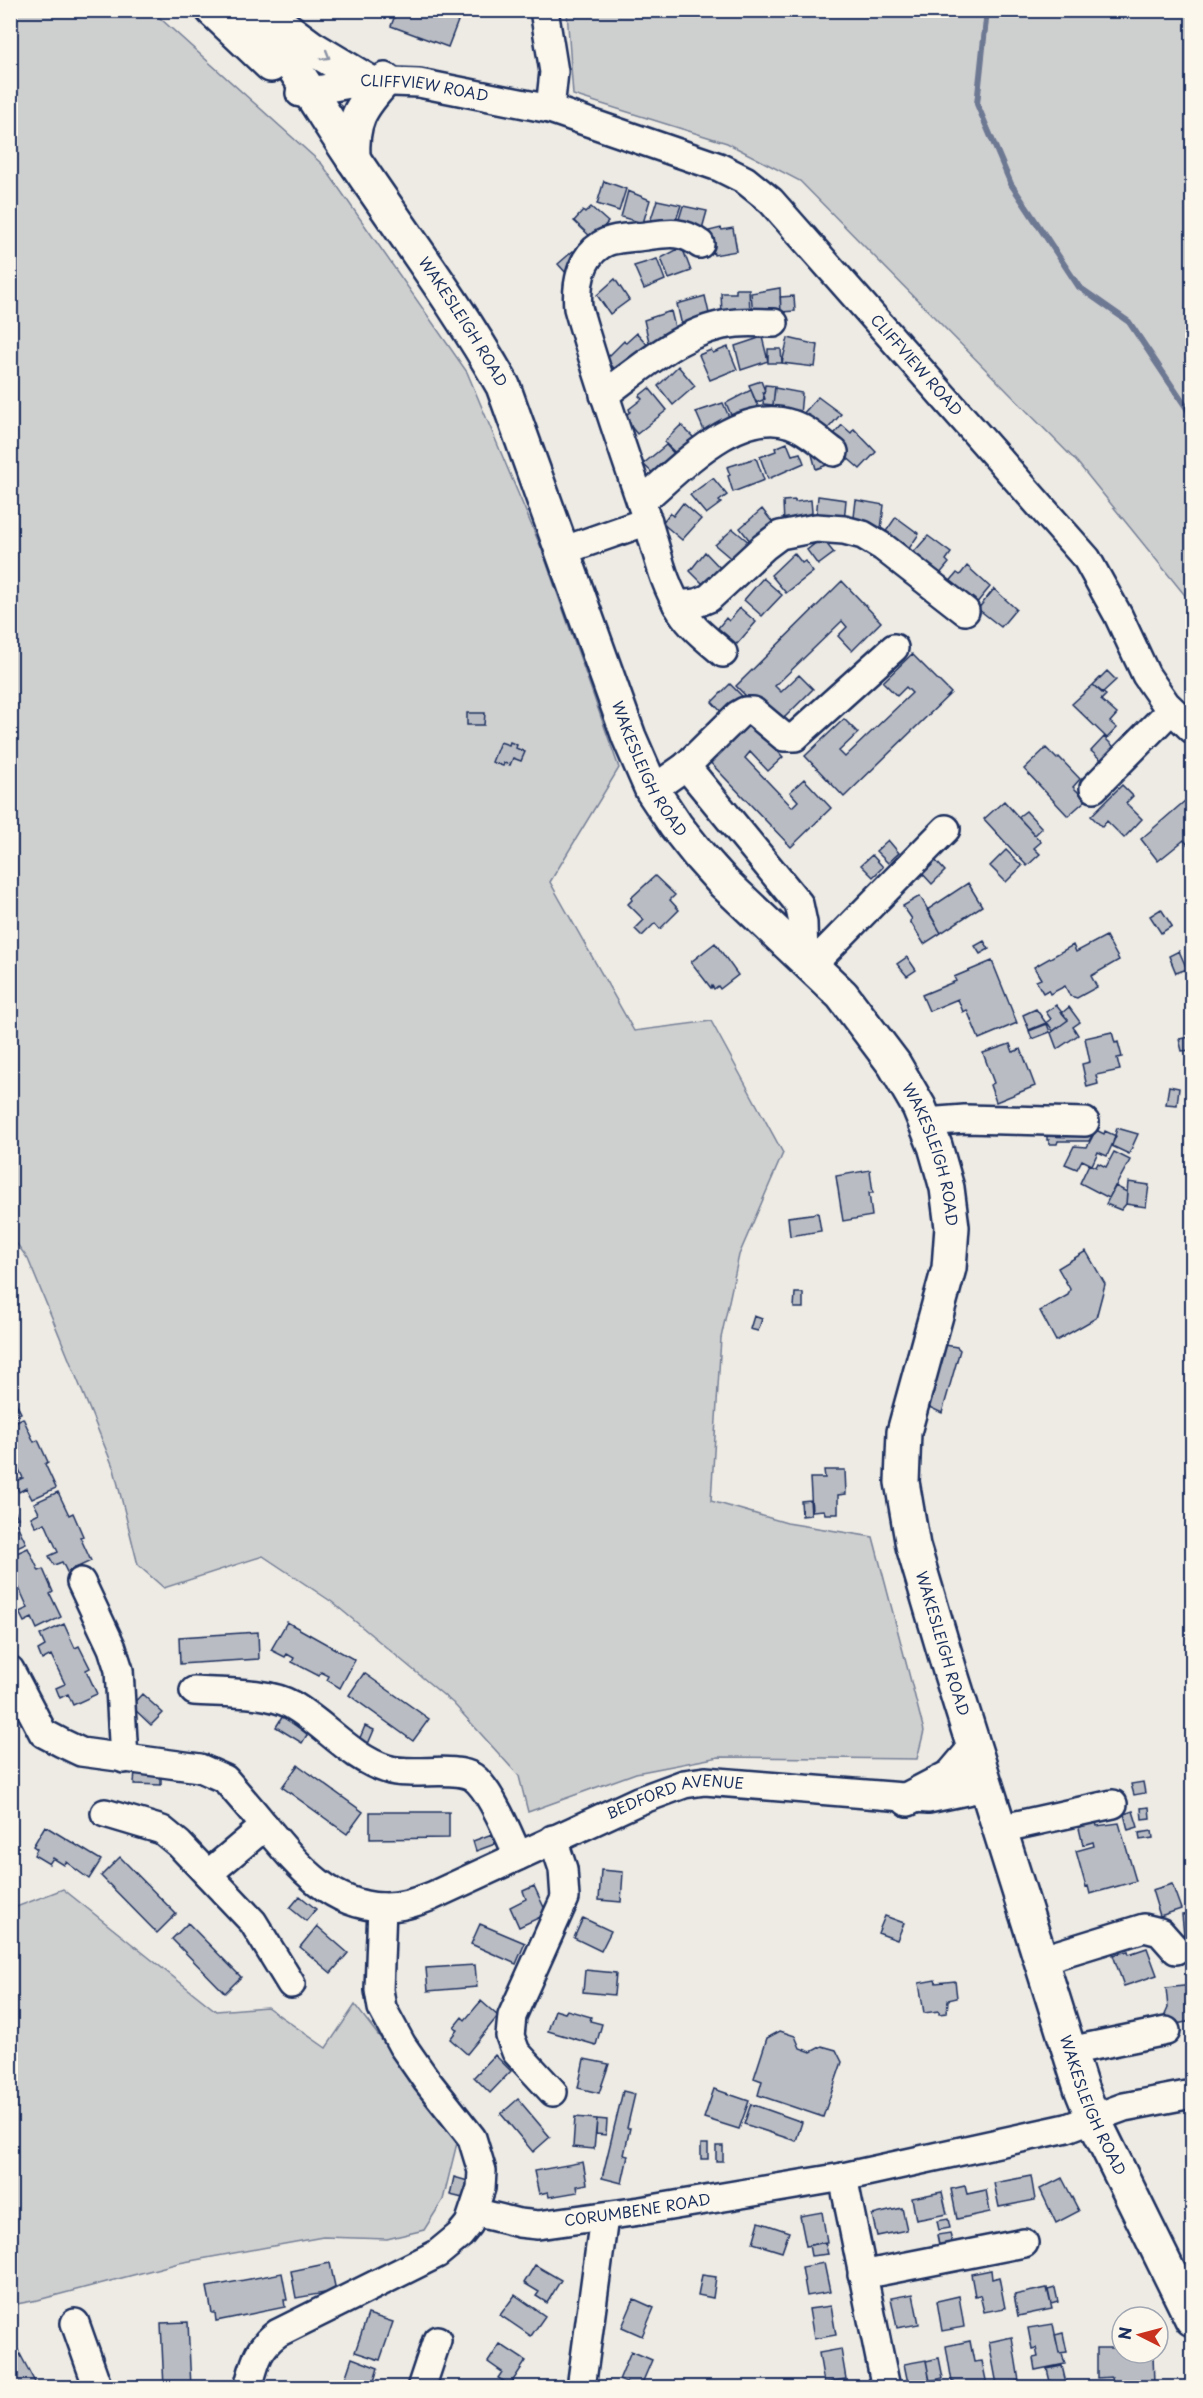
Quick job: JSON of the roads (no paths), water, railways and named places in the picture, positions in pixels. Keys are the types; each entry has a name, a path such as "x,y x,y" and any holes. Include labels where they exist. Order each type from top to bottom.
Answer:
{"main road":[{"name":"WAKESLEIGH ROAD","path":"213,10 310,99"},
{"name":"WAKESLEIGH ROAD","path":"250,10 281,48 310,99 441,284 503,386 629,737 652,790 676,826 724,883 842,995 894,1064 935,1146 947,1188 952,1227 949,1268 904,1432 902,1482 913,1546 985,1787 1069,2051 1093,2118 1192,2319"},
{"path":"261,10 312,48 376,81 354,126 353,159"},
{"path":"908,1799 952,1776 974,1750"}],"street":[{"path":"544,10 554,72 550,109"},
{"name":"CLIFFVIEW ROAD","path":"310,99 376,81 419,83 550,109 719,167 745,180 771,201 1087,560 1118,615 1146,675 1171,710 1192,729"},
{"path":"700,244 690,236 670,232 613,240 602,244 584,265 577,286 578,308 662,573 677,605 693,627 723,652"},
{"path":"604,395 677,342 697,333 736,322 774,324"},
{"path":"562,551 644,511 710,444 725,433 745,425 763,422 789,423 801,428 834,452"},
{"path":"677,605 697,603 709,598 780,535 816,528 844,530 863,535 883,547 965,611"},
{"path":"652,790 686,766 745,711 753,711 784,737 795,736 894,648"},
{"path":"1094,788 1171,710"},
{"path":"686,766 799,904 807,962"},
{"path":"807,962 946,830"},
{"path":"925,1122 965,1119 1084,1122"},
{"path":"10,1670 43,1733 81,1752 124,1759 119,1670 112,1648 81,1582"},
{"path":"194,1690 271,1697 292,1705 368,1761 387,1769 405,1773 455,1772 472,1777 484,1790 506,1828 518,1856"},
{"name":"BEDFORD AVENUE","path":"124,1759 200,1768 225,1779 293,1860 329,1891 352,1901 382,1907 407,1905 432,1896 638,1801 684,1784 705,1782 908,1799 948,1796 985,1787"},
{"path":"999,1829 1113,1804"},
{"path":"105,1813 162,1830 253,1922 291,1984"},
{"path":"208,1874 265,1826"},
{"path":"553,1839 563,1869 566,1898 512,2016 510,2036 516,2052 553,2092"},
{"path":"248,2388 255,2361 264,2343 278,2333 437,2254 460,2235 474,2212 482,2188 482,2171 472,2138 402,2045 382,2008 379,1980 382,1907"},
{"path":"1040,1960 1144,1928 1160,1932 1176,1950"},
{"path":"1069,2051 1166,2031"},
{"name":"CORUMBENE ROAD","path":"474,2212 519,2223 538,2224 604,2217 843,2177 1067,2128 1124,2107 1192,2094"},
{"path":"843,2177 886,2388"},
{"path":"581,2388 604,2217"},
{"path":"862,2275 1024,2243"},
{"path":"75,2323 98,2388"},
{"path":"421,2388 437,2340"}],"waterway":[{"path":"987,10 977,104 1011,184 1079,287 1129,322 1192,416"}]}
